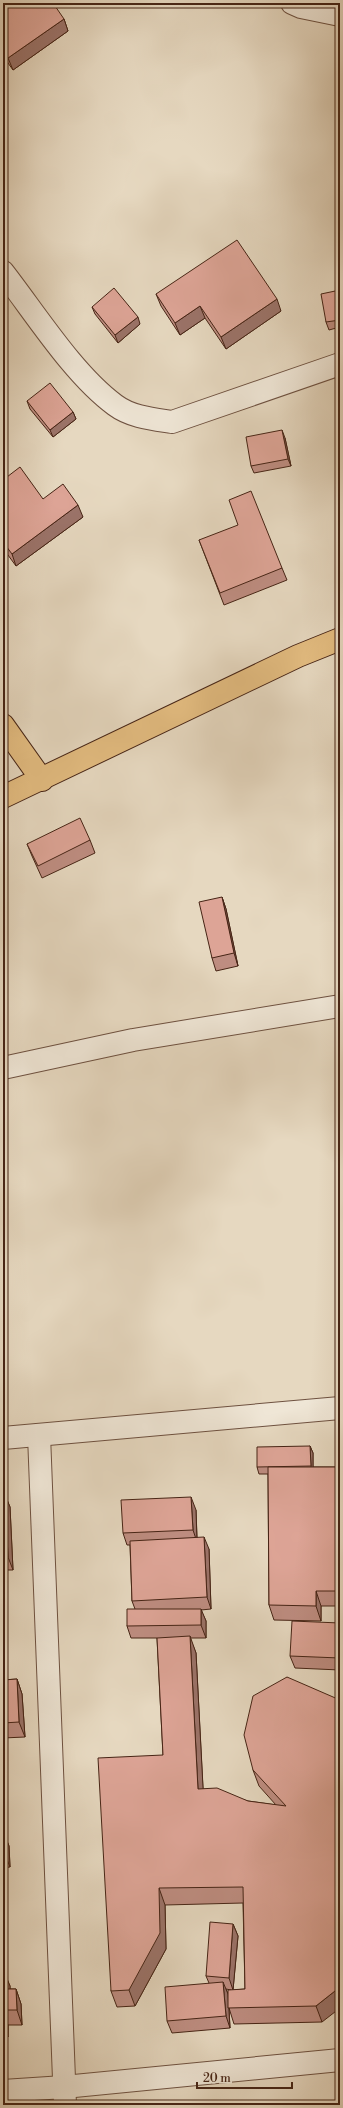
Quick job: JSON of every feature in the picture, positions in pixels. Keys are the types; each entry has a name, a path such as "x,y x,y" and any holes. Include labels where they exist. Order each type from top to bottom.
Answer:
{"main road":[{"path":"3,798 298,656 340,639"},
{"path":"3,725 42,780"}],"street":[{"path":"292,3 301,7 340,15"},
{"path":"3,272 78,370 115,405 144,419 172,422 340,364"},
{"path":"3,1068 132,1040 340,1006"},
{"path":"3,1438 340,1408"},
{"path":"39,1435 64,2096"},
{"path":"3,2091 64,2096 340,2060"}],"building":[{"path":"3,3 53,3 64,19 8,58 3,50"},
{"path":"237,240 277,299 221,337 200,306 175,323 156,294"},
{"path":"114,288 138,317 115,335 92,307"},
{"path":"340,290 340,320 326,322 321,294"},
{"path":"50,383 73,412 50,430 27,401"},
{"path":"282,430 288,459 251,466 246,437"},
{"path":"20,467 43,499 63,484 78,505 12,554 3,542 3,480"},
{"path":"251,491 282,568 220,593 199,540 238,525 229,500"},
{"path":"80,818 90,840 38,866 27,844"},
{"path":"222,897 234,953 212,958 199,902"},
{"path":"310,1446 311,1466 257,1467 257,1447"},
{"path":"268,1467 338,1467 338,1591 316,1591 316,1606 269,1605"},
{"path":"3,1495 5,1495 8,1557 3,1558"},
{"path":"191,1497 193,1530 123,1533 121,1500"},
{"path":"204,1537 207,1597 132,1601 130,1541"},
{"path":"127,1609 201,1609 201,1625 127,1626"},
{"path":"292,1621 340,1623 340,1658 290,1656"},
{"path":"190,1636 198,1789 217,1788 248,1801 286,1806 253,1770 244,1735 253,1696 287,1677 340,1700 340,1987 316,2006 228,2008 228,1990 245,1989 243,1887 159,1888 160,1933 129,1990 111,1991 98,1758 163,1755 157,1638"},
{"path":"17,1679 19,1722 3,1723 3,1680"},
{"path":"3,1831 4,1852 3,1853"},
{"path":"210,1922 233,1924 229,1978 206,1976"},
{"path":"4,1971 5,1989 16,1989 17,2010 3,2010"},
{"path":"223,1982 226,2016 167,2021 165,1987"}]}
